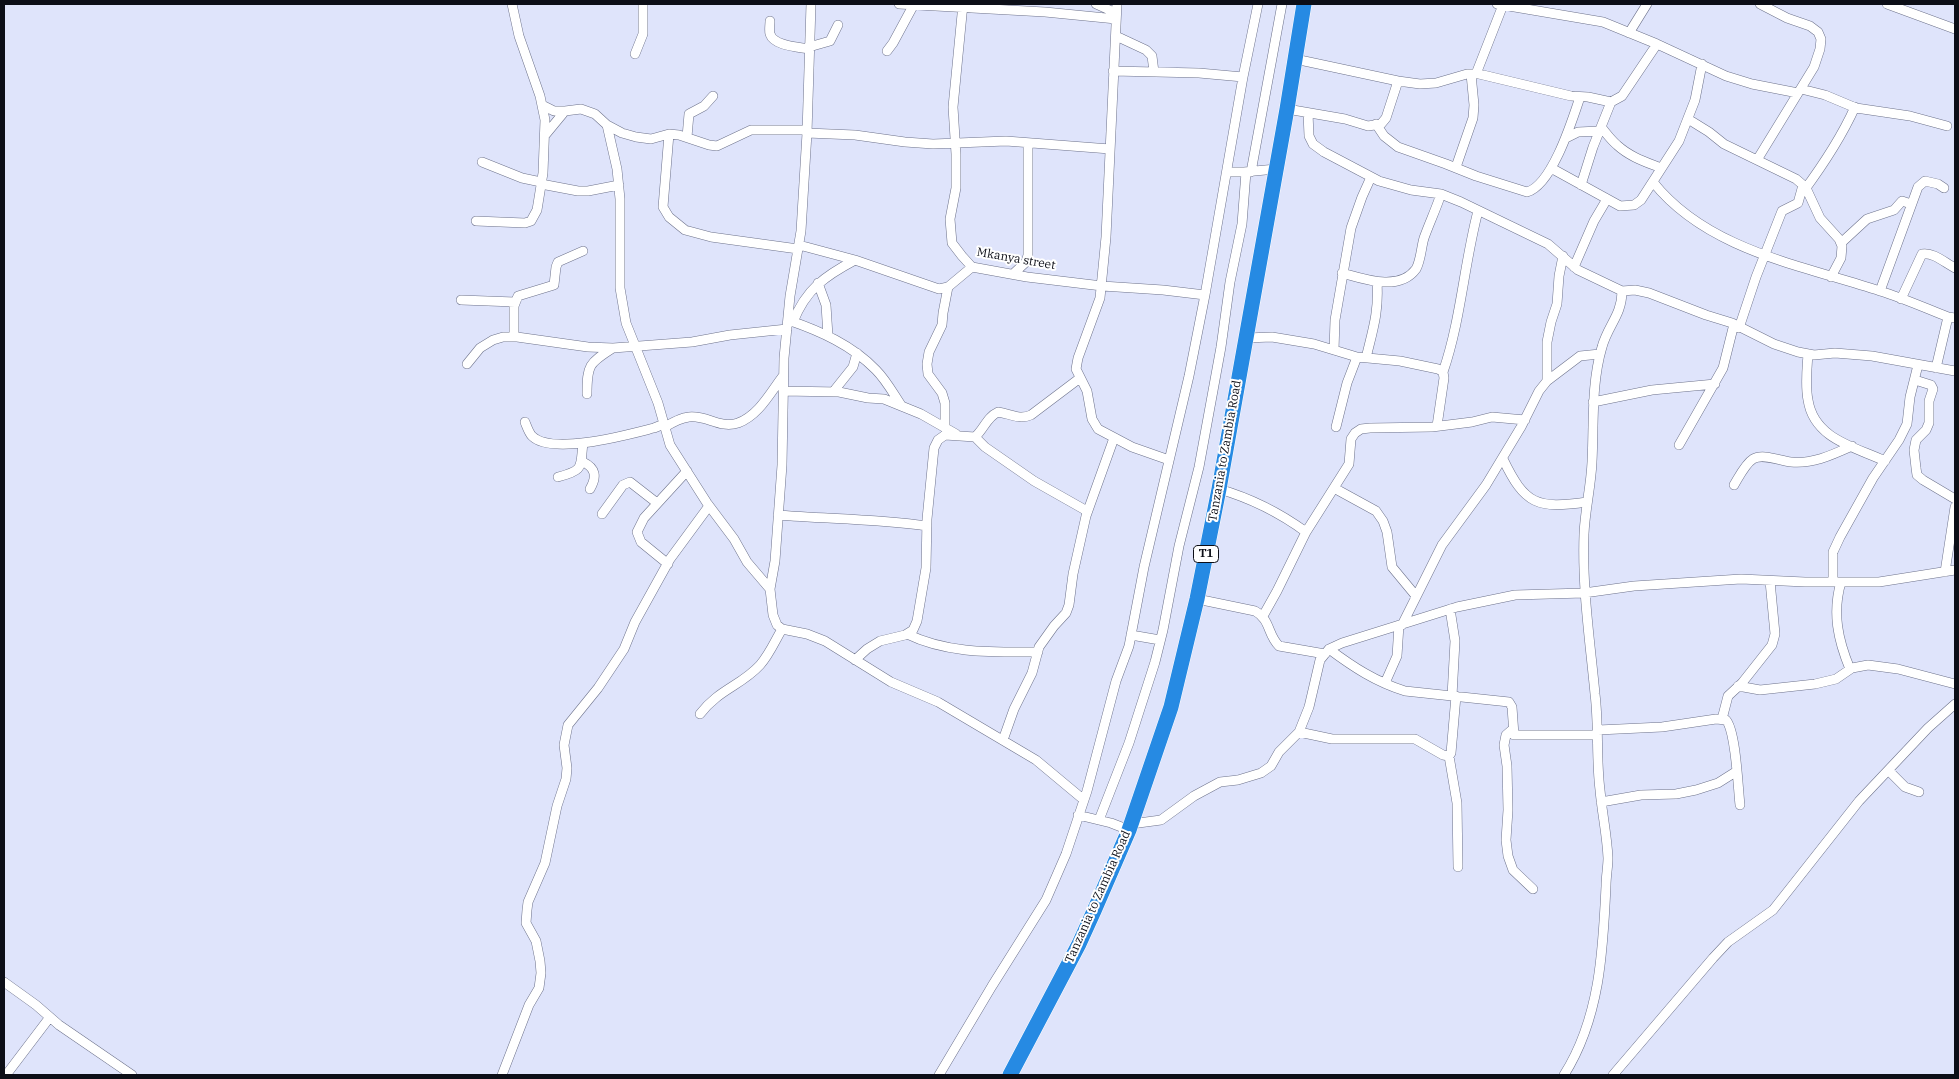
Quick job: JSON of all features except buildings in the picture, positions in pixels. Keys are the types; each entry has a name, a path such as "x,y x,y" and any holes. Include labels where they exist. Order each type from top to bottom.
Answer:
{"highway":[{"name":"Tanzania to Zambia Road","path":"1010,1075 1079,944 1130,827 1171,707 1197,599 1219,489 1304,4"}],"street":[{"path":"476,221 515,224 531,221 537,210 541,183 545,120 512,4"},
{"path":"635,54 643,34 643,4"},
{"path":"810,4 807,132 798,247 783,376 782,464 775,561 770,589 772,615 777,625 782,629 807,634 825,641 891,682 938,702 1003,740 1036,760 1084,800"},
{"path":"899,4 963,6 1045,12 1117,12"},
{"path":"1096,4 1117,12"},
{"path":"939,1075 1046,900 1066,854 1084,800 1116,681 1131,635 1144,567 1189,376 1258,4"},
{"path":"1099,820 1129,743 1160,640 1179,546 1199,467 1221,347 1230,282 1242,224 1249,172 1282,4"},
{"path":"1456,168 1473,118 1473,74 1500,4 1603,22 1657,44 1726,76 1752,84 1825,95 1869,111 1910,116 1947,126"},
{"path":"1630,33 1647,4"},
{"path":"1887,4 1955,30"},
{"path":"887,51 916,5"},
{"path":"1757,160 1777,124 1814,67 1820,50 1821,39 1818,32 1810,26 1787,18 1765,5"},
{"name":"Mkanya street","path":"963,6 953,107 956,188 950,219 950,232 952,243 972,267 1102,286 1163,290 1205,296"},
{"path":"1117,12 1102,286 1100,298 1078,358 1076,369 1087,391 1092,419 1098,429 1132,447 1169,460"},
{"path":"770,21 770,34 772,38 779,42 809,48 830,41 838,25"},
{"path":"1116,36 1146,50 1152,56 1154,72"},
{"path":"1295,59 1420,84 1436,84 1452,77 1473,74 1522,83 1571,96 1611,102 1622,96 1657,44"},
{"path":"1551,168 1620,206 1634,205 1641,200 1679,141 1695,100 1702,64"},
{"path":"1113,70 1243,77"},
{"path":"1287,109 1345,118 1368,126 1381,124 1386,118 1398,81"},
{"path":"687,137 689,114 704,106 713,96"},
{"path":"1376,124 1384,136 1398,147 1484,179 1527,192 1539,186 1550,173 1566,138 1580,97"},
{"path":"1581,185 1611,102"},
{"path":"542,105 554,111 581,109 595,114 607,125 622,133 636,137 651,139 669,134 717,146 751,130 855,135 915,143 1006,141 1110,149"},
{"path":"1679,445 1700,405 1715,384 1723,368 1737,326 1782,211 1798,203 1804,190 1846,127 1855,107"},
{"path":"545,135 564,111"},
{"path":"1308,113 1309,136 1313,144 1324,152 1384,183 1411,190 1441,194 1478,211 1548,244 1578,270 1622,291 1635,290 1649,293 1737,326 1774,344 1808,354 1836,353 1872,356 1955,371"},
{"path":"1688,119 1724,144 1796,179 1803,185 1820,218 1835,233 1841,243 1842,258 1831,277"},
{"path":"607,125 616,162 619,185 620,288 626,323 658,403 670,445 709,506 734,539 747,562 770,589"},
{"path":"1566,138 1578,132 1600,129"},
{"path":"1600,129 1627,153 1661,168"},
{"path":"669,134 663,207 677,225 684,230 711,237 798,247 855,260 939,288 948,287 972,267"},
{"path":"1013,274 1026,262 1028,255 1028,143"},
{"path":"482,162 522,178 578,192 588,192 619,185"},
{"path":"1227,172 1276,169"},
{"path":"1334,350 1335,320 1351,228 1371,177"},
{"path":"1880,291 1918,187 1925,181 1938,184 1944,188"},
{"path":"1653,182 1666,199 1686,216 1726,240 1952,317 1936,368"},
{"path":"1342,273 1377,282 1391,282 1406,277 1415,269 1441,194"},
{"path":"1574,267 1594,221 1607,199"},
{"path":"1841,243 1867,218 1894,210 1902,201 1911,204"},
{"path":"1437,426 1444,378 1443,372 1453,335 1470,239 1478,211"},
{"path":"514,337 515,302 518,296 554,285 558,262 583,251"},
{"path":"1901,299 1922,254 1934,256 1955,268"},
{"path":"1547,381 1547,342 1557,304 1563,256"},
{"path":"789,324 799,306 818,283 855,260"},
{"path":"1336,427 1347,383 1362,357 1377,312 1377,282"},
{"path":"818,283 826,305 828,336"},
{"path":"945,427 945,403 942,393 928,374 927,364 929,352 942,325 948,287"},
{"path":"1564,1075 1587,1030 1596,995 1605,923 1608,859 1601,802 1597,752 1598,732 1584,593 1584,535 1592,463 1594,402 1600,354 1609,330 1618,316 1622,302 1622,291"},
{"path":"461,300 515,302"},
{"path":"467,364 480,348 493,340 514,337 588,347 613,348 692,342 789,324 828,336 857,353 877,371 901,405"},
{"path":"1246,338 1272,337 1314,344 1362,357 1400,361 1438,369 1443,372"},
{"path":"587,394 587,375 590,365 598,357 613,348"},
{"path":"833,392 853,367 857,353"},
{"path":"1385,683 1397,656 1401,625 1423,580 1442,545 1503,459 1539,391 1547,381 1580,356 1600,354"},
{"path":"1808,354 1806,390 1811,414 1817,425 1828,435 1886,461"},
{"path":"1850,669 1837,629 1837,582 1833,552 1874,478 1899,440 1907,424 1918,365"},
{"path":"525,422 532,436 538,440 556,443 583,443 664,426 691,416 727,425 740,423 759,409 783,376"},
{"path":"975,437 980,433 992,415 998,412 1017,418 1024,418 1031,415 1080,378"},
{"path":"1914,380 1931,385 1933,389 1929,401 1929,423 1926,430 1916,440 1914,450 1918,475 1955,499"},
{"path":"1594,402 1652,390 1715,384"},
{"path":"783,391 833,392 884,399 901,405 945,427 957,436"},
{"path":"1263,616 1306,532 1349,464 1351,439 1355,433 1361,429 1437,426 1472,422 1492,417 1524,420"},
{"path":"855,660 880,641 907,634 913,630 917,621 926,568 927,526 934,448 938,440 945,435 975,437 985,447 1034,481 1087,511"},
{"path":"1003,740 1014,709 1032,672 1038,652 1047,634 1066,613 1069,605 1073,574 1087,511 1114,438"},
{"path":"558,477 575,471 583,462 583,443"},
{"path":"1734,485 1752,460 1757,457 1793,462 1811,462 1852,446"},
{"path":"1503,459 1522,491 1536,502 1553,506 1587,502"},
{"path":"583,462 593,469 595,474 595,479 590,489"},
{"path":"668,564 641,542 637,535 638,528 644,518 687,471"},
{"path":"602,514 627,483 630,482 657,503"},
{"path":"1334,488 1376,511 1387,532 1392,567 1416,596"},
{"path":"1219,489 1252,501 1278,514 1306,532"},
{"path":"502,1075 529,1005 539,988 540,961 536,941 526,923 527,910 528,902 545,864 557,806 566,779 567,768 564,745 568,725 602,683 624,648 635,622 668,564 709,506"},
{"path":"1945,572 1955,507"},
{"path":"778,515 831,520 880,520 927,526"},
{"path":"1078,816 1130,827 1161,820 1194,796 1220,782 1238,780 1261,773 1271,766 1279,752 1299,732 1309,707 1320,660 1327,652 1342,642 1450,609 1515,595 1584,593 1634,586 1740,579 1879,582 1955,570"},
{"path":"1722,719 1728,696 1772,645 1775,634 1770,581"},
{"path":"1197,599 1254,611 1263,616 1279,646 1327,652 1356,669 1405,691 1509,702 1512,707 1513,733 1516,736 1598,732 1726,720 1730,725 1740,805"},
{"path":"1450,609 1455,641 1454,696 1451,753 1449,756 1457,803 1458,867"},
{"path":"700,714 718,694 759,666 782,629"},
{"path":"907,634 940,647 964,650 1038,652"},
{"path":"1131,635 1160,640"},
{"path":"1738,686 1760,690 1815,684 1836,679 1850,669 1868,665 1898,669 1955,684"},
{"path":"1613,1075 1728,942 1772,910 1838,826 1928,728 1955,704"},
{"path":"1513,729 1506,735 1504,745 1507,766 1508,810 1506,840 1508,856 1513,870 1533,889"},
{"path":"1299,732 1332,739 1415,739 1426,747 1449,756"},
{"path":"1601,802 1641,795 1676,794 1696,790 1718,783 1736,771"},
{"path":"1889,771 1905,787 1919,792"},
{"path":"4,982 132,1075"},
{"path":"6,1075 50,1017"}]}
